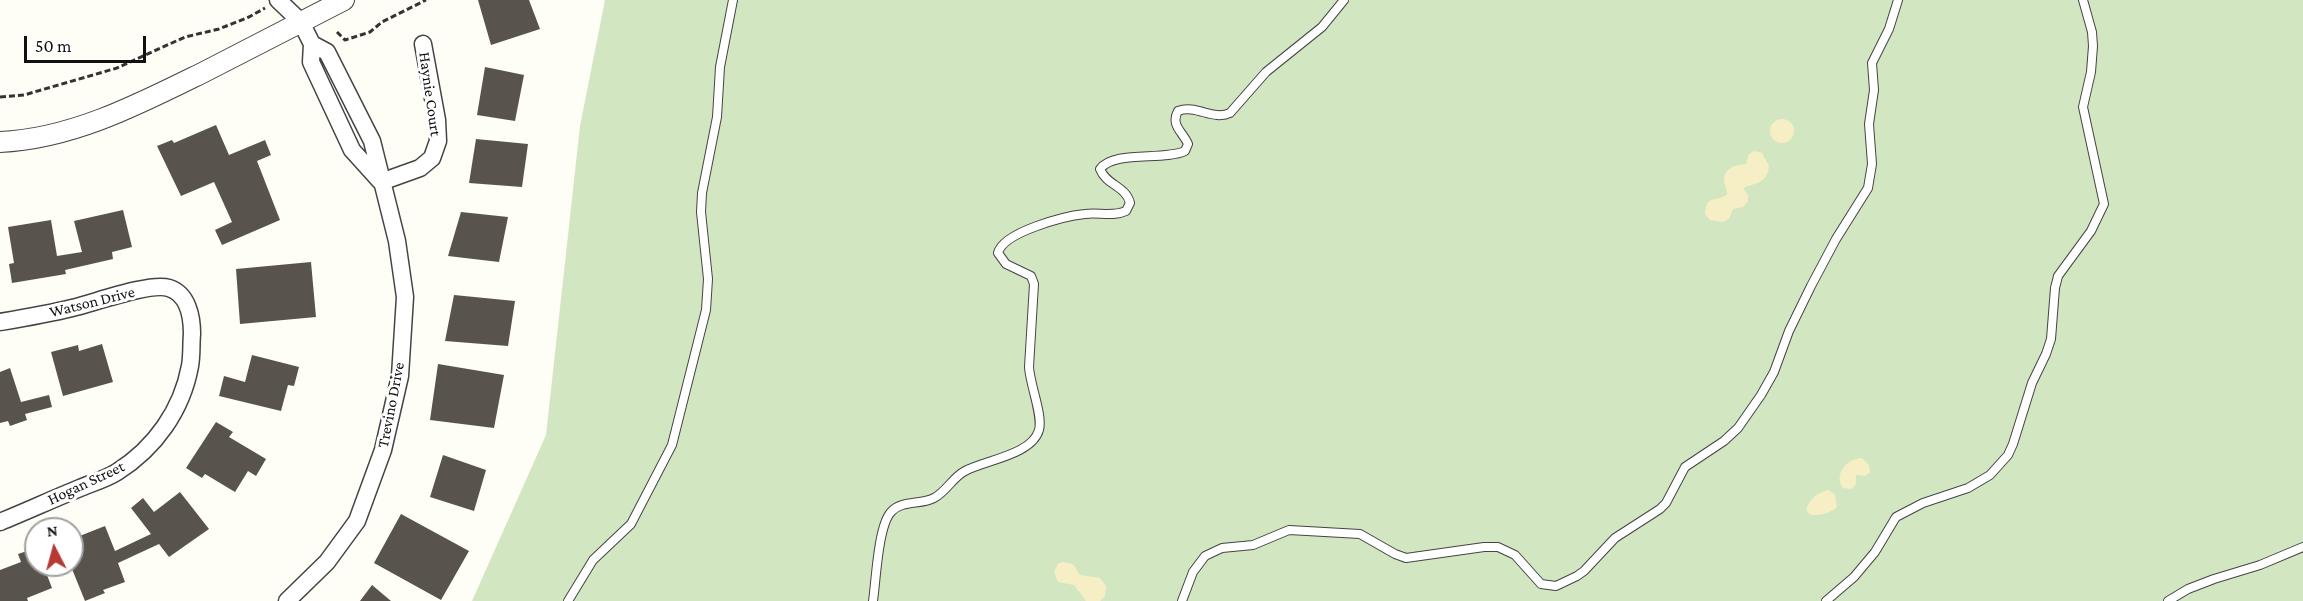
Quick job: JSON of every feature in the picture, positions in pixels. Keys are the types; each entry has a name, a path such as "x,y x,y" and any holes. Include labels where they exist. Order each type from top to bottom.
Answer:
{"street":[{"path":"298,0 301,22"},
{"path":"0,142 16,141 82,127 145,101 344,0"},
{"path":"272,4 301,22"},
{"name":"Trevino Drive","path":"287,601 327,562 357,521 386,440 400,376 405,297 397,241 372,141 327,52 312,44 301,22"},
{"name":"Haynie Court","path":"381,182 420,168 432,158 438,141 437,120 423,44"},
{"name":"Watson Drive","path":"0,322 69,309 146,288 171,288 181,297"},
{"name":"Hogan Street","path":"0,522 116,472 138,456 159,436 175,411 191,364 191,314 181,297"}],"lane":[{"path":"568,601 593,560 631,524 672,445 706,310 708,279 701,212 702,188 717,117 720,67 733,0"},
{"path":"873,601 882,535 886,519 891,511 899,506 935,498 966,470 1026,446 1037,436 1040,429 1040,417 1030,381 1029,367 1034,284 1031,276 1002,260 999,253 1001,244 1017,234 1068,217 1086,214 1118,214 1126,211 1130,203 1128,194 1103,176 1100,170 1102,166 1119,159 1169,155 1185,151 1188,144 1176,124 1175,117 1179,111 1186,108 1222,116 1230,113 1266,72 1322,27 1344,0"},
{"path":"1182,601 1192,572 1211,552 1222,548 1253,545 1282,532 1296,529 1360,534 1406,558 1498,547 1515,555 1541,584 1556,586 1584,571 1615,538 1652,515 1666,503 1685,467 1724,441 1747,417 1774,372 1794,319 1836,239 1864,196 1872,164 1869,124 1874,90 1872,63 1889,28 1898,0"},
{"path":"1826,601 1854,577 1875,552 1896,517 1916,506 1968,488 1990,476 2008,455 2013,444 2032,383 2051,339 2058,276 2091,231 2104,204 2083,106 2091,72 2093,46 2092,32 2083,0"},
{"path":"2168,601 2188,589 2260,566 2303,547"}],"path":[{"path":"337,32 345,40 370,32 382,22 426,0"},
{"path":"0,97 24,95 117,68 185,37 249,17 272,4"}],"green space":[{"path":"605,0 2303,0 2303,601 472,601 546,435 580,126"}],"sand":[{"path":"1782,119 1791,122 1794,131 1791,140 1782,143 1773,140 1770,131 1773,122"},
{"path":"1754,151 1762,153 1769,166 1766,176 1760,182 1743,188 1748,195 1748,201 1743,207 1733,209 1729,219 1722,222 1710,220 1705,214 1708,203 1727,194 1724,180 1726,172 1735,166 1746,164 1749,154"},
{"path":"1862,458 1869,465 1870,472 1865,476 1856,475 1856,484 1852,489 1843,488 1840,483 1841,472 1847,464"},
{"path":"1829,490 1835,495 1837,507 1824,514 1809,514 1806,509 1812,499 1821,492"},
{"path":"1062,562 1073,564 1080,575 1100,578 1106,586 1105,596 1100,601 1086,601 1074,585 1058,582 1054,572 1058,564"}],"building":[{"path":"478,0 529,0 540,29 491,45"},
{"path":"485,67 524,75 515,121 477,115"},
{"path":"216,125 229,155 265,140 271,155 257,161 280,220 222,245 215,230 232,222 214,182 181,196 157,146 172,140 174,143"},
{"path":"476,139 528,144 522,187 469,183"},
{"path":"123,210 132,247 112,252 113,259 65,270 66,274 12,283 9,264 14,263 8,227 51,220 57,256 82,252 74,221"},
{"path":"461,212 508,217 499,262 448,256"},
{"path":"311,262 316,317 240,324 236,269"},
{"path":"454,295 515,301 508,346 445,341"},
{"path":"102,344 113,382 63,396 51,352 78,345 79,351"},
{"path":"252,355 299,367 294,386 288,385 281,411 219,396 224,376 245,382"},
{"path":"438,364 504,375 494,428 430,420"},
{"path":"10,368 21,402 49,395 52,407 25,414 27,420 10,426 8,421 0,423 0,372"},
{"path":"216,422 233,432 229,437 266,459 256,476 248,471 235,492 205,474 202,478 186,468"},
{"path":"443,455 486,470 474,511 430,497"},
{"path":"180,492 209,529 169,557 159,544 118,563 125,582 103,590 105,593 85,601 75,577 84,577 84,534 105,526 115,551 151,534 131,508 143,498 154,512"},
{"path":"401,514 469,551 441,600 374,563"},
{"path":"24,552 24,577 48,577 52,588 27,598 28,601 0,601 0,570 21,562 18,554"},
{"path":"372,585 391,601 360,601"}]}
